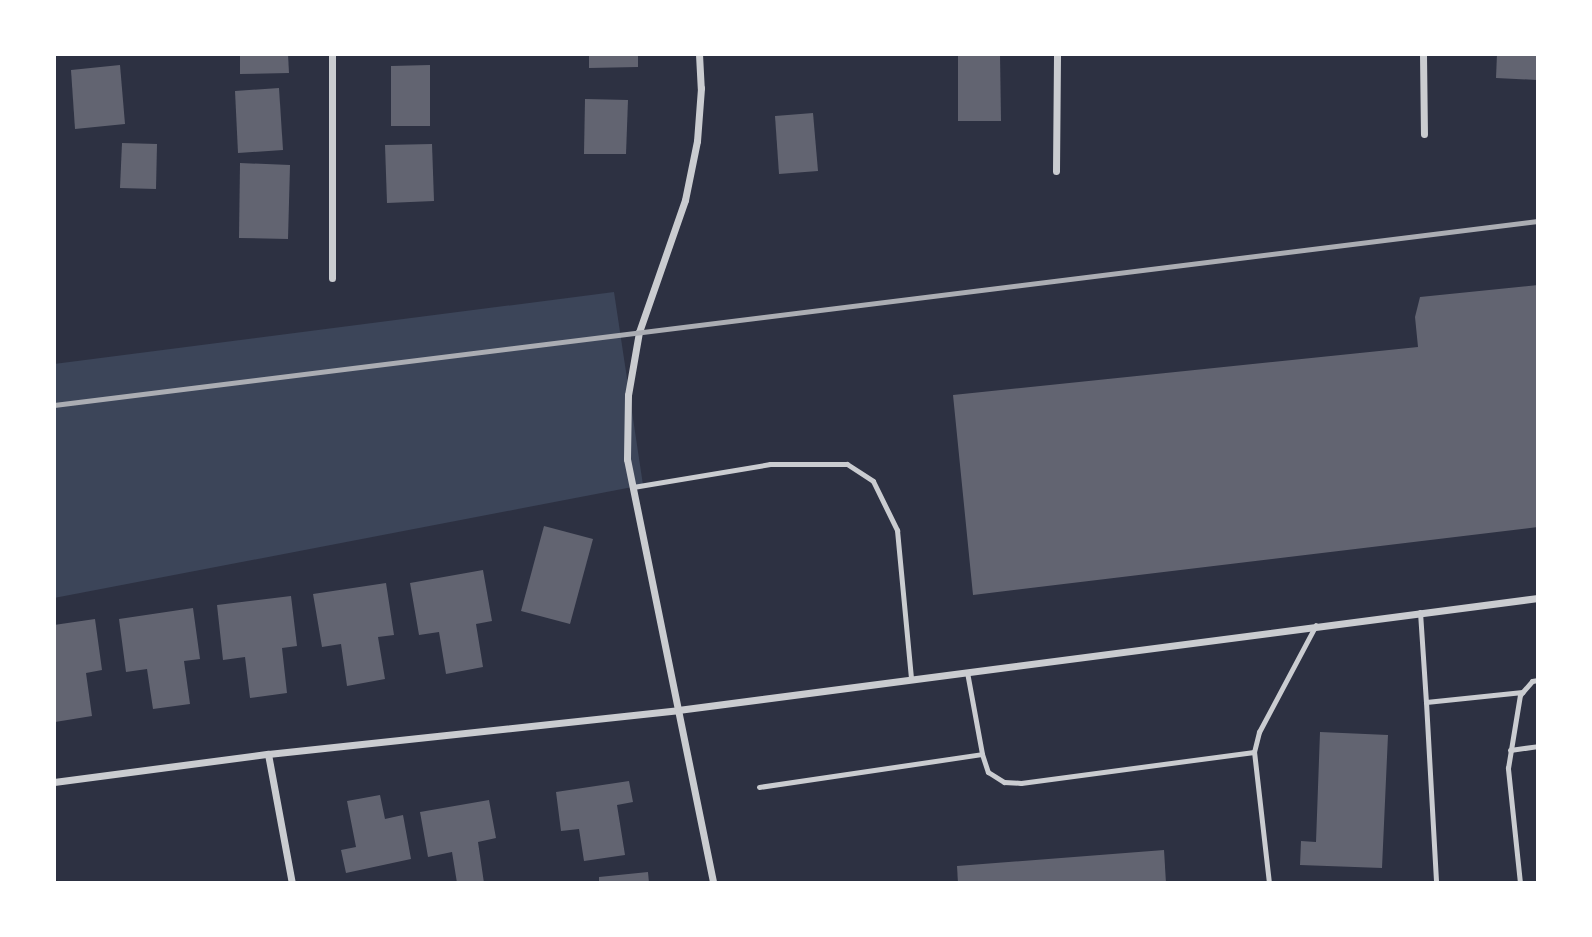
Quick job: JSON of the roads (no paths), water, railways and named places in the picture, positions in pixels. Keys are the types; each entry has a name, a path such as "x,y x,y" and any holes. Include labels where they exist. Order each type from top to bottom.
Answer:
{"street":[{"path":"332,54 332,278"},
{"path":"699,54 701,88 697,141 685,200 639,332 628,395 627,459 713,883"},
{"path":"1056,171 1057,54"},
{"path":"1423,54 1424,134"},
{"path":"54,782 268,754 678,710 1538,598"},
{"path":"268,754 292,883"}],"lane":[{"path":"633,487 770,464 847,464 873,481 897,530 911,679"},
{"path":"1420,612 1436,883"},
{"path":"1269,883 1254,752 1259,732 1316,625"},
{"path":"967,672 982,754 988,772 1004,782 1021,783 1254,752"},
{"path":"1426,702 1522,692 1538,680"},
{"path":"1520,883 1510,802 1510,750 1522,692"},
{"path":"1510,750 1538,747"},
{"path":"759,787 982,754"}],"railway":[{"path":"54,405 1538,221"}]}
